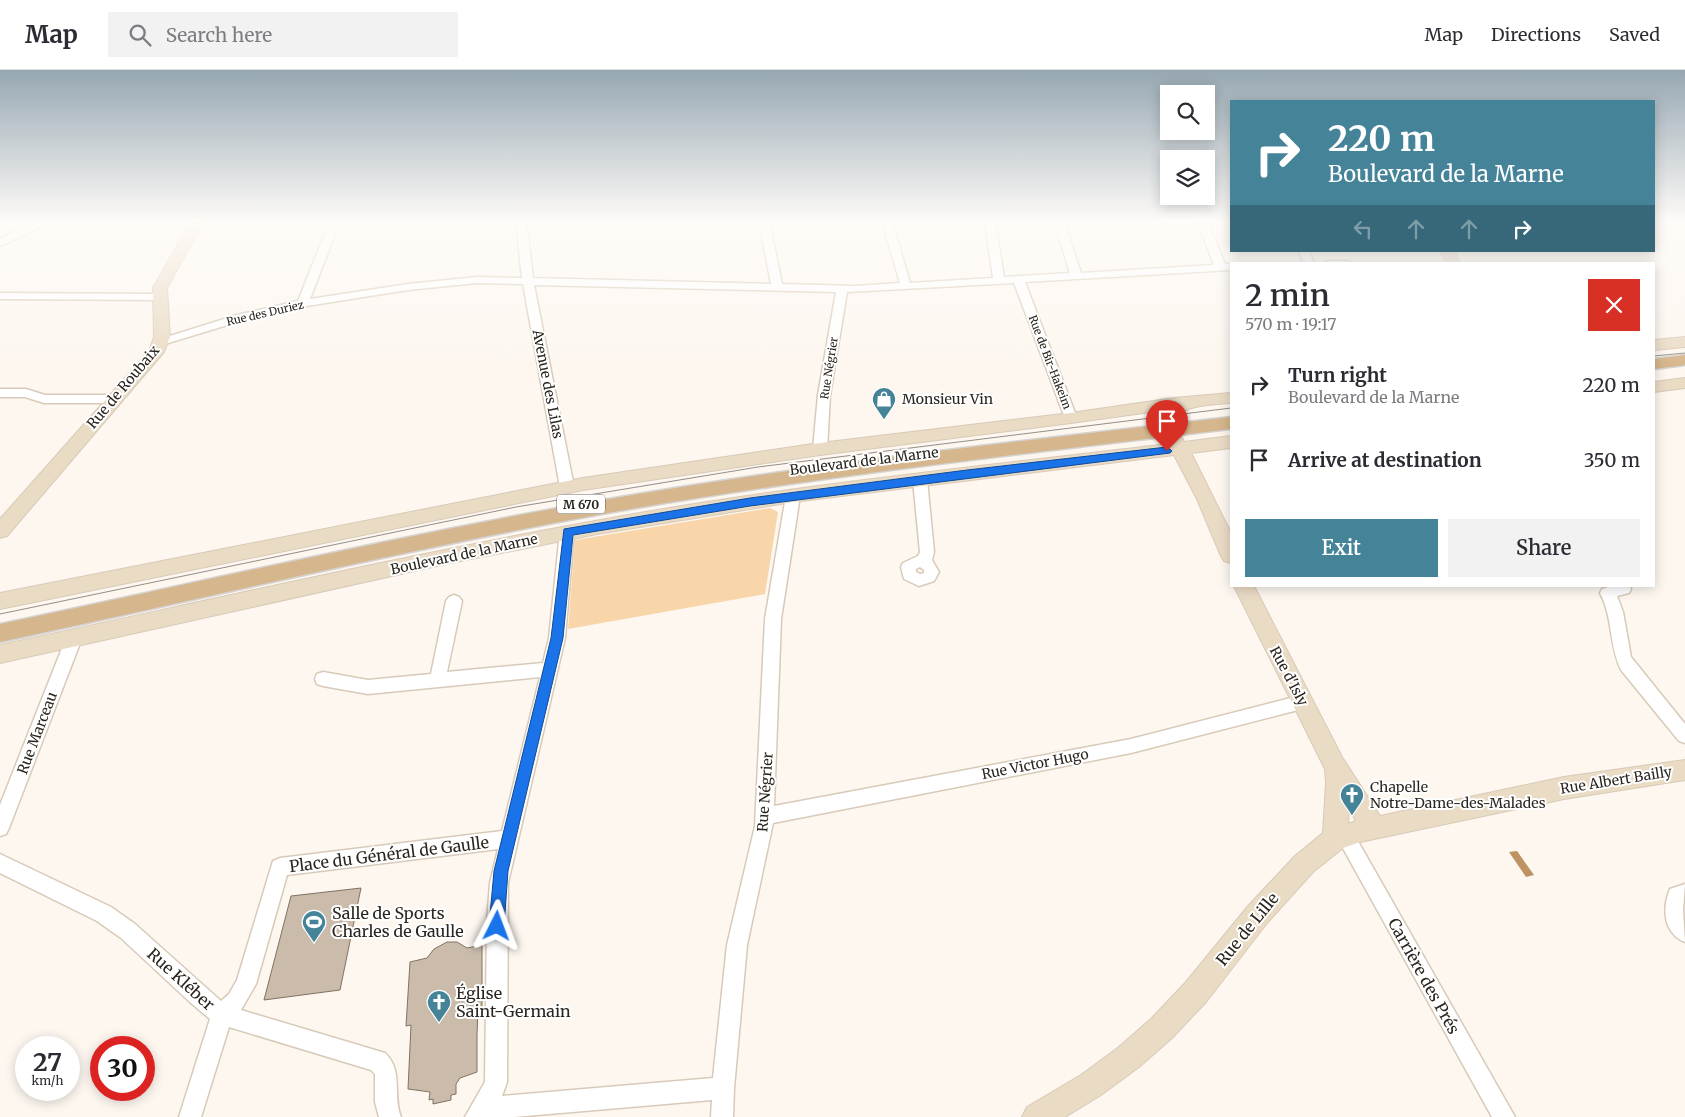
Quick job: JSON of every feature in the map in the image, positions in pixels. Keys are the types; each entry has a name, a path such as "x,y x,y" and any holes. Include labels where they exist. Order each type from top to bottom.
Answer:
{"main road":[{"name":"Rue de Roubaix","path":"0,531 153,355 161,342 159,297 162,285 171,270"},
{"path":"1655,345 1685,342"},
{"path":"1655,364 1685,360"},
{"path":"1655,370 1685,366"},
{"path":"1655,387 1685,383"},
{"name":"Boulevard de la Marne","path":"0,601 567,487 694,466 1174,403 1230,404"},
{"name":"Boulevard de la Marne","path":"0,624 490,521 616,497 844,463 1174,436 1230,404"},
{"name":"Boulevard de la Marne","path":"0,654 568,532 793,496 920,480 1174,436 1230,423"},
{"name":"Boulevard de la Marne","path":"0,633 448,538 600,508 737,486 1148,433 1230,442"},
{"path":"1174,436 1230,554"},
{"name":"Rue d'Isly","path":"1244,587 1334,764 1374,828"},
{"name":"Rue d'Isly","path":"1334,764 1338,783 1340,837"},
{"name":"Rue Albert Bailly","path":"1489,804 1572,786 1685,770"},
{"name":"Rue de Lille","path":"1037,1117 1110,1072 1162,1028 1196,992 1274,895 1304,864 1340,837 1489,804"}],"street":[{"path":"303,303 316,270"},
{"name":"Avenue des Lilas","path":"527,270 567,487"},
{"path":"773,270 777,288"},
{"path":"901,270 906,286"},
{"path":"998,270 1000,280"},
{"path":"1074,270 1076,275"},
{"name":"Rue des Duriez","path":"161,342 240,317 303,303 421,285 482,280 842,289 1000,280 1020,283 1076,275 1172,270"},
{"name":"Rue de Bir-Hakeim","path":"1020,283 1071,418"},
{"name":"Rue Négrier","path":"820,448 824,395 842,289"},
{"path":"0,296 159,297"},
{"path":"0,393 26,393 44,399 114,399"},
{"path":"920,480 927,552 924,562"},
{"name":"Rue Négrier","path":"722,1117 723,1088 737,945 765,816 774,619 793,496"},
{"path":"481,1110 492,1094 497,1071 498,897 501,871 560,622 568,532"},
{"path":"1624,589 1604,590 1617,615 1623,660 1685,736"},
{"path":"438,680 454,601"},
{"name":"Rue Marceau","path":"0,828 74,638"},
{"path":"323,679 368,687 550,669"},
{"name":"Rue Victor Hugo","path":"765,816 1131,746 1302,702"},
{"name":"Carrière des Prés","path":"1340,837 1504,1117"},
{"name":"Place du Général de Gaulle","path":"222,1015 236,1001 246,984 280,867 509,839"},
{"name":"Rue Kléber","path":"0,863 104,914 128,931 198,996 222,1015 377,1061 386,1070 385,1103 390,1117"},
{"path":"1685,893 1677,896 1673,913 1685,932"},
{"path":"190,1117 222,1015"},
{"path":"481,1110 503,1106 723,1088"}],"shaded area":[{"path":"770,508 778,512 765,594 568,629 575,540"},
{"path":"1517,851 1534,875 1526,877 1509,852"}],"building":[{"name":"Salle de Sports Charles de Gaulle","path":"361,888 340,990 264,1000 291,896"},
{"name":"Église Saint-Germain","path":"447,942 457,942 467,948 482,945 482,1007 478,1008 477,1072 460,1078 456,1084 456,1094 451,1095 451,1100 433,1104 433,1099 429,1100 430,1092 408,1089 411,1025 406,1026 410,962 427,958 434,949"}],"tram line":[{"path":"1655,356 1685,353"},
{"path":"0,614 516,507 758,467 1230,408"}],"place":[{"name":"Monsieur Vin","path":"884,420"},
{"name":"Chapelle Notre-Dame-des-Malades","path":"1352,816"},
{"name":"Salle de Sports Charles de Gaulle","path":"314,943"},
{"name":"Église Saint-Germain","path":"439,1023"}],"route":[{"path":"497,926 501,871 560,622 568,532 750,502 1167,451"}]}
